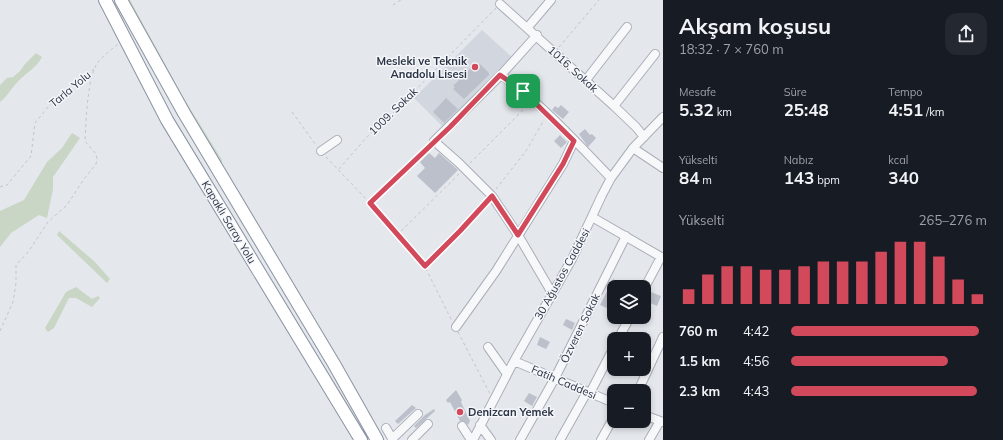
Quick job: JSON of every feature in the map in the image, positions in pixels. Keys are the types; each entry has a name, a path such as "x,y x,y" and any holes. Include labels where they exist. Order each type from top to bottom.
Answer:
{"highway":[{"name":"Kapaklı Saray Yolu","path":"105,0 167,120 361,440"},
{"name":"Kapaklı Saray Yolu","path":"121,0 184,114 334,364 377,440"}],"street":[{"path":"528,28 551,0"},
{"name":"1016. Sokak","path":"500,4 537,35 586,80 636,127 644,137"},
{"path":"586,80 592,70 627,27"},
{"path":"537,35 500,75 434,141 460,163 492,196 518,235 552,293"},
{"path":"614,106 655,54"},
{"path":"500,75 523,91 548,114 611,178"},
{"name":"30 Ağustos Caddesi","path":"472,440 514,361 572,259 611,178 633,148 663,117"},
{"path":"321,151 337,140"},
{"path":"456,327 496,271 563,164 574,141"},
{"path":"633,148 663,168"},
{"path":"592,217 662,257 649,280"},
{"name":"Özveren Sokak","path":"520,440 555,378 626,236"},
{"path":"641,384 663,337"},
{"path":"488,348 507,374"},
{"path":"560,440 607,359"},
{"name":"Fatih Caddesi","path":"514,361 607,400"},
{"path":"386,428 393,439 418,414"},
{"path":"649,440 661,422 651,418"},
{"path":"412,440 428,424"},
{"path":"480,425 491,440"},
{"path":"462,426 472,440"},
{"path":"601,440 608,428"}],"path":[{"path":"393,6 401,0"},
{"path":"555,52 599,0"},
{"name":"1009. Sokak","path":"338,169 366,138 396,110 500,4"},
{"name":"Tarla Yolu","path":"0,187 7,185 31,156 35,123 53,101 94,69 98,62 118,44"},
{"path":"0,331 13,302 16,283 16,265 29,251 47,222 67,205 98,159 96,154 85,141 88,99 94,69"},
{"path":"292,112 299,124 321,151 370,203 425,266 492,196 526,151 548,114"},
{"path":"370,203 434,141"}],"shaded area":[{"name":"Mesleki ve Teknik Anadolu Lisesi","path":"482,30 513,58 444,128 414,98"}],"green space":[{"path":"125,0 130,0 183,97 222,160 222,166 231,190"},
{"path":"36,53 42,57 0,102 0,85 7,78 13,77 20,71"},
{"path":"72,133 80,138 53,177 53,189 47,218 39,215 11,233 0,247 0,211 24,200 47,162 62,148"},
{"path":"59,231 95,262 110,279 107,283 57,235"},
{"path":"76,287 92,299 98,296 100,298 92,307 76,298 69,298 54,328 48,332 45,328 66,292"}],"building":[{"path":"476,63 479,65 480,64 489,73 489,75 464,99 453,89 455,87 453,86"},
{"path":"446,98 458,109 444,123 433,112"},
{"path":"561,105 569,112 563,119 552,110 555,106 558,108"},
{"path":"585,129 590,135 592,134 596,138 588,147 579,134"},
{"path":"560,135 567,142 561,148 554,141"},
{"path":"429,153 435,158 439,153 458,170 435,193 417,176 425,168 420,162"},
{"path":"607,292 607,308 600,305"},
{"path":"651,292 661,296 657,306 651,303"},
{"path":"566,319 575,323 572,330 563,325"},
{"path":"540,337 550,342 546,349 537,345"},
{"name":"Denizcan Yemek","path":"456,390 462,400 461,402 470,421 468,425 464,421 460,421 450,402 448,403 446,400"},
{"path":"529,393 537,397 532,406 524,401"},
{"path":"412,405 416,408 398,424 395,421"},
{"path":"434,409 435,411 416,428 414,426 425,415"}],"place":[{"name":"Mesleki ve Teknik Anadolu Lisesi","path":"475,67"},
{"name":"Denizcan Yemek","path":"460,412"}],"route":[{"path":"500,75 523,91 574,141 563,164 518,235 492,196 425,266 421,259 397,235 370,203 450,127 500,75"}]}
